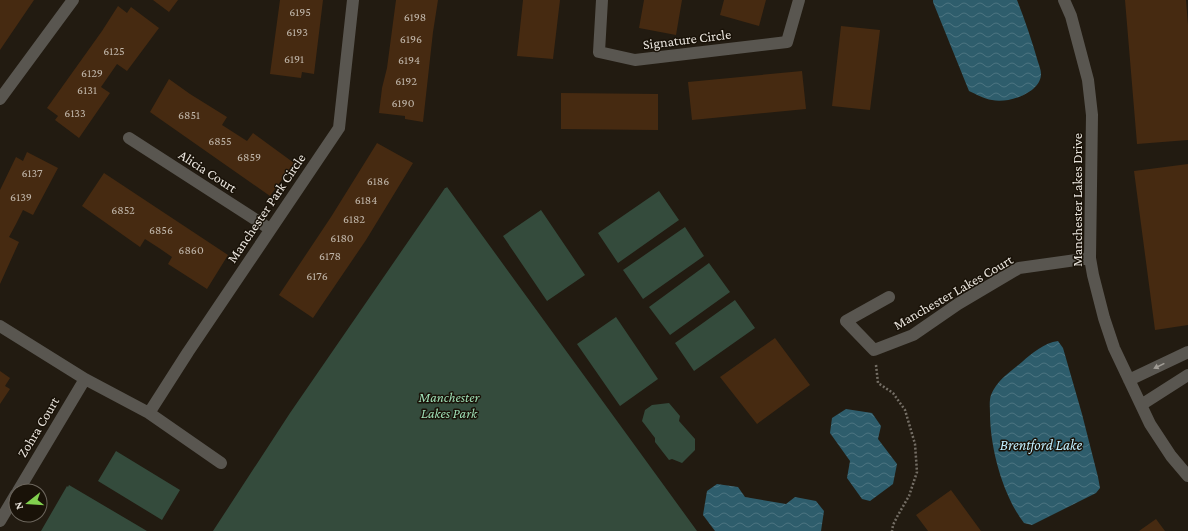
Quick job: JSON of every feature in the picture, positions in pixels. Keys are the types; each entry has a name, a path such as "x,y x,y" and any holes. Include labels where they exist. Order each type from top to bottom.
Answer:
{"street":[{"path":"0,99 73,0"},
{"name":"Manchester Park Circle","path":"149,413 270,229 339,128 353,0"},
{"name":"Signature Circle","path":"602,0 599,52 635,60 787,42 799,0"},
{"name":"Manchester Lakes Drive","path":"1064,0 1071,16 1088,80 1092,115 1090,258 1104,318 1114,348 1150,424 1171,456 1188,476"},
{"name":"Alicia Court","path":"130,138 270,229"},
{"name":"Manchester Lakes Court","path":"889,297 846,321 874,350 913,335 958,304 1019,268 1090,258"},
{"path":"0,326 85,379 149,413 221,463"},
{"path":"1129,380 1188,352"},
{"path":"1140,405 1188,375"},
{"name":"Zohra Court","path":"23,483 85,379"},
{"path":"0,521 8,508"}],"path":[{"path":"874,350 878,383 893,393 905,410 915,444 917,472 909,496 893,525 892,531"}],"green space":[{"name":"Manchester Lakes Park","path":"447,187 697,531 213,531 290,413"},
{"path":"659,191 679,220 618,263 598,233"},
{"path":"541,210 585,275 547,301 503,236"},
{"path":"685,227 704,256 643,299 623,270"},
{"path":"709,263 730,292 670,335 649,307"},
{"path":"735,300 755,328 694,371 675,343"},
{"path":"616,317 658,379 620,406 577,344"},
{"path":"669,403 680,416 679,421 695,439 695,450 682,463 672,459 669,460 655,442 655,438 642,421 645,410 652,405"},
{"path":"116,451 180,490 162,520 98,481"},
{"path":"69,485 147,531 41,531 46,523 48,523 48,519 67,486 68,487"}],"water":[{"path":"933,0 1017,0 1041,71 1040,81 1029,92 1014,99 998,101 986,99 969,91"},
{"name":"Brentford Lake","path":"1058,341 1063,348 1082,414 1100,488 1096,493 1032,525 1024,523 1004,486 992,442 990,400 991,395 997,385 1008,373 1038,349"},
{"path":"846,409 872,413 881,426 878,439 897,464 893,484 870,501 862,499 847,478 850,461 830,433 832,418"},
{"path":"717,484 738,487 745,497 786,504 795,497 816,501 824,511 821,531 715,531 703,515 707,491"}],"building":[{"path":"0,0 34,0 0,50"},
{"path":"153,0 178,0 169,12"},
{"path":"280,0 323,0 314,74 302,72 301,78 270,74"},
{"path":"396,0 438,0 423,122 405,119 405,116 379,113 382,88 387,68"},
{"path":"523,0 560,0 553,59 517,56"},
{"path":"644,0 682,0 676,35 639,28"},
{"path":"724,0 766,0 759,26 720,15"},
{"path":"1125,0 1186,0 1188,25 1188,140 1137,144"},
{"path":"118,6 127,13 131,7 159,28 127,71 117,64 101,87 110,93 79,138 55,120 58,116 47,108"},
{"path":"841,26 880,30 870,110 832,106"},
{"path":"802,71 806,109 692,120 688,82"},
{"path":"169,79 227,117 222,125 247,141 253,133 294,163 270,196 150,112"},
{"path":"561,93 658,94 658,130 561,129"},
{"path":"377,143 413,163 366,240 313,318 279,295 331,217"},
{"path":"27,152 58,168 33,215 23,210 9,237 19,242 0,284 0,190 16,157 23,161"},
{"path":"1188,164 1188,325 1155,330 1134,171"},
{"path":"104,173 228,255 207,289 168,264 172,257 159,248 145,239 140,247 82,206"},
{"path":"775,338 810,385 757,424 720,377"},
{"path":"0,371 10,378 5,386 10,389 0,404"},
{"path":"951,490 981,531 928,531 916,515"},
{"path":"1156,519 1165,531 1139,531"}]}
